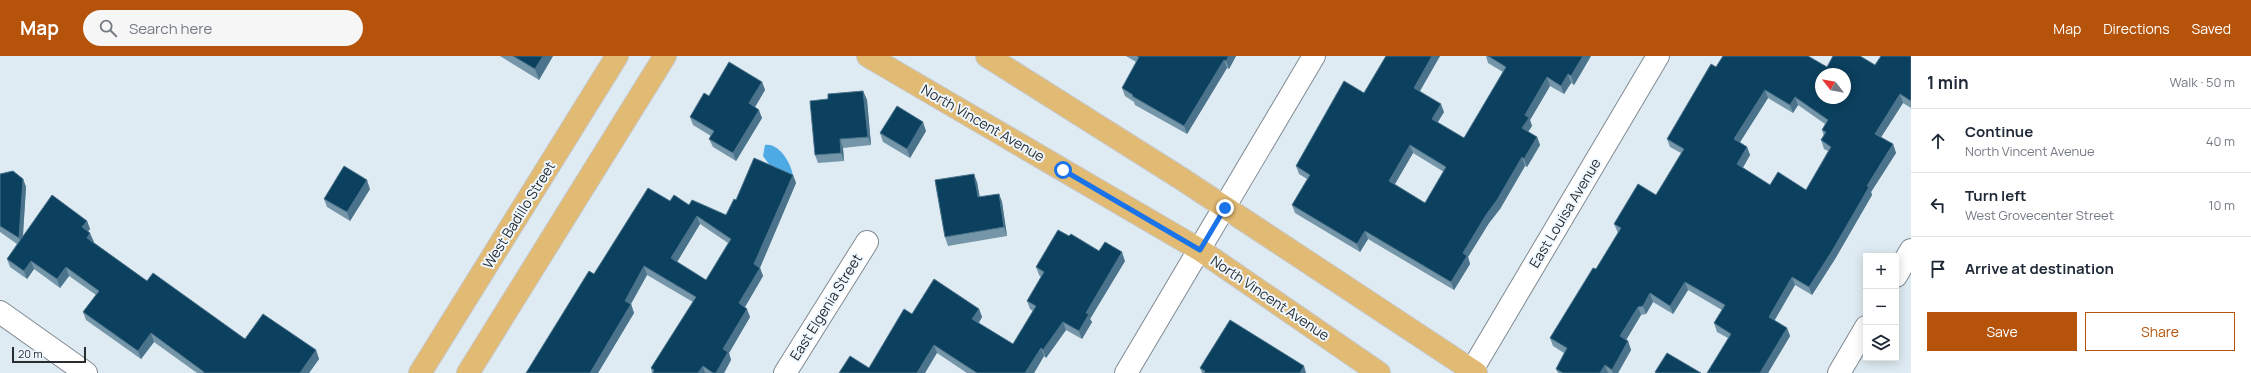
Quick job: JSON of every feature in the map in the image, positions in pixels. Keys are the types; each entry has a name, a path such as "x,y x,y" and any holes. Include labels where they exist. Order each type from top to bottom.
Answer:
{"main road":[{"name":"West Badillo Street","path":"420,373 618,56"},
{"path":"468,373 665,56"},
{"name":"North Vincent Avenue","path":"868,56 1200,250 1379,373"},
{"path":"987,56 1225,208 1474,372"}],"street":[{"path":"1126,373 1314,56"},
{"name":"East Louisa Avenue","path":"1474,372 1658,56"},
{"name":"East Elgenia Street","path":"785,373 867,242"},
{"path":"1899,271 1911,250"},
{"path":"0,312 86,373"},
{"path":"1839,373 1863,331"}],"water":[{"path":"765,145 775,147 784,155 793,176 771,167 763,156"}],"building":[{"path":"513,56 543,56 535,69"},
{"path":"1137,56 1229,56 1226,61 1224,60 1184,126 1132,96 1133,95 1122,88 1139,57"},
{"path":"1386,56 1432,56 1414,88 1441,104 1432,119 1464,138 1506,67 1488,56 1583,56 1571,76 1568,74 1561,86 1547,77 1525,115 1529,118 1522,128 1537,137 1524,159 1522,157 1497,200 1463,253 1467,256 1451,282 1365,231 1357,244 1292,205 1310,175 1296,166 1344,81 1364,93","holes":["1410,145 1446,167 1425,203 1389,181"]},
{"path":"1723,56 1808,56 1827,67 1833,56 1860,56 1875,65 1881,56 1911,56 1911,101 1900,94 1875,134 1893,144 1867,186 1869,187 1832,251 1809,287 1792,277 1769,317 1787,328 1760,373 1707,373 1731,334 1714,323 1725,305 1685,282 1670,306 1650,293 1643,306 1638,307 1620,336 1628,341 1612,370 1605,365 1600,373 1563,373 1556,369 1567,348 1550,338 1593,268 1596,269 1621,228 1614,224 1638,184 1656,195 1684,149 1667,139 1711,64 1716,67","holes":["1765,90 1790,105 1795,97 1828,120 1822,130 1826,132 1821,140 1831,147 1806,190 1778,172 1770,185 1737,164 1747,147 1734,139"]},
{"path":"729,62 762,82 749,103 759,110 733,153 709,139 714,131 690,117 704,93 709,96"},
{"path":"863,91 868,137 840,139 841,153 815,155 810,101 828,99 828,94"},
{"path":"897,106 923,122 907,149 880,133"},
{"path":"754,158 793,175 754,264 760,268 739,303 747,309 723,349 728,352 716,373 713,373 703,366 698,373 653,373 654,370 651,368 696,297 644,266 625,301 631,304 590,373 526,373 589,271 594,274 648,188 670,201 674,195 689,205 692,200 726,215 734,199 736,200","holes":["697,216 731,239 706,280 671,258"]},
{"path":"344,166 367,180 347,212 324,199"},
{"path":"13,171 23,179 19,238 0,226 0,174"},
{"path":"974,174 978,197 999,194 1004,227 945,237 935,180"},
{"path":"52,195 87,221 82,227 90,233 87,238 147,281 153,273 245,339 263,314 316,350 300,373 203,373 204,372 151,333 138,351 83,312 99,291 66,267 57,279 31,261 24,271 7,259"},
{"path":"1058,230 1069,236 1071,234 1099,251 1105,242 1122,252 1086,313 1089,314 1079,331 1063,322 1043,350 1041,348 1025,373 977,373 934,345 917,373 839,373 850,356 869,368 904,309 912,314 934,279 979,309 972,319 1013,344 1036,306 1027,301 1044,272 1036,267"},
{"path":"1230,320 1304,366 1300,373 1204,373 1205,371 1200,368"},
{"path":"1667,353 1701,373 1656,373 1655,372"}],"route":[{"path":"1063,170 1200,250 1225,208"}]}
